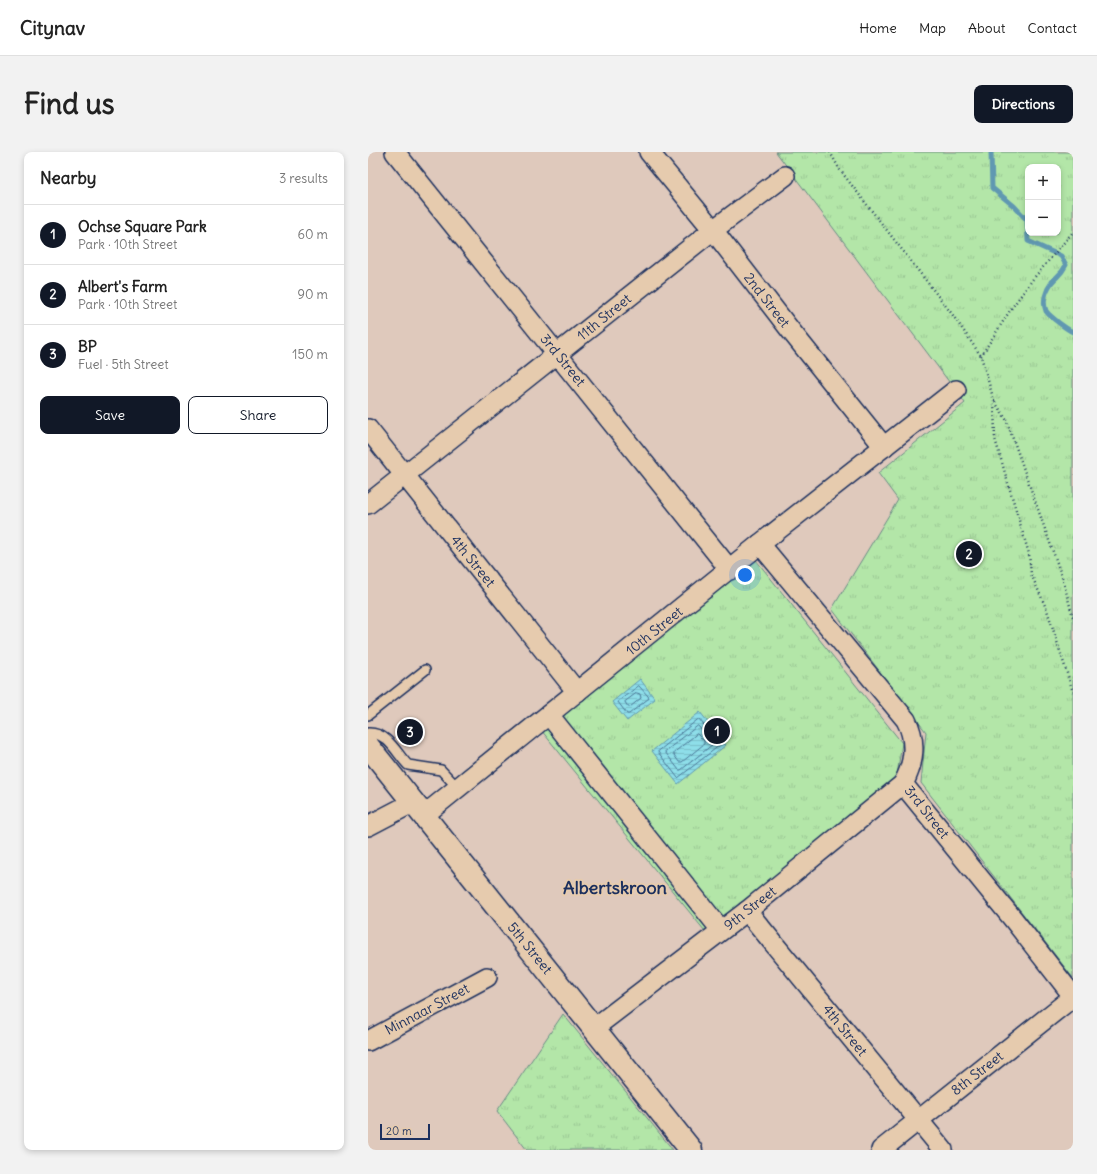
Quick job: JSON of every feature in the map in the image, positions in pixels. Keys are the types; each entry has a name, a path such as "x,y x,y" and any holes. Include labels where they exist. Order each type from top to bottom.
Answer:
{"main road":[{"name":"5th Street","path":"368,746 691,1150"}],"street":[{"name":"3rd Street","path":"395,152 730,570"},
{"name":"2nd Street","path":"649,152 713,230 791,331 884,447"},
{"name":"11th Street","path":"368,504 713,230 785,176"},
{"name":"10th Street","path":"368,826 418,809 458,788 730,570 760,544 956,390"},
{"name":"4th Street","path":"368,430 577,692"},
{"name":"3rd Street","path":"760,544 906,720 911,729 914,743 909,773 903,784 1013,919 1073,996"},
{"path":"548,715 721,930"},
{"name":"9th Street","path":"594,1028 747,911 903,784"},
{"name":"4th Street","path":"747,911 943,1150"},
{"name":"Minnaar Street","path":"368,1041 487,977"},
{"name":"8th Street","path":"881,1150 1073,996"}],"lane":[{"path":"368,715 424,670"},
{"path":"368,733 375,733 381,736 392,745 408,765 441,770 458,788"}],"path":[{"path":"830,152 840,170 952,314 981,356 994,401 995,439 1029,554 1031,574 1047,610 1073,692"},
{"path":"981,356 1033,279 1072,232"},
{"path":"994,401 1006,420 1062,577 1073,617"}],"green space":[{"path":"776,152 1073,152 1073,978 921,783 926,732 832,609 898,500 878,473 965,403"},
{"path":"744,545 902,743 894,794 709,936 532,719"},
{"path":"563,1014 673,1150 527,1150 497,1111"}],"water":[{"path":"640,679 655,699 627,721 612,702"},
{"path":"700,712 726,745 678,784 652,751"}],"waterway":[{"path":"991,152 992,188 1014,206 1027,220 1028,241 1061,256 1066,265 1050,285 1046,292 1044,303 1048,314 1073,332"}],"place":[{"name":"Albert's Farm","path":"969,554"},
{"name":"Ochse Square Park","path":"717,731"},
{"name":"BP","path":"410,732"}],"district":[{"name":"Albertskroon","path":"615,887"}]}
